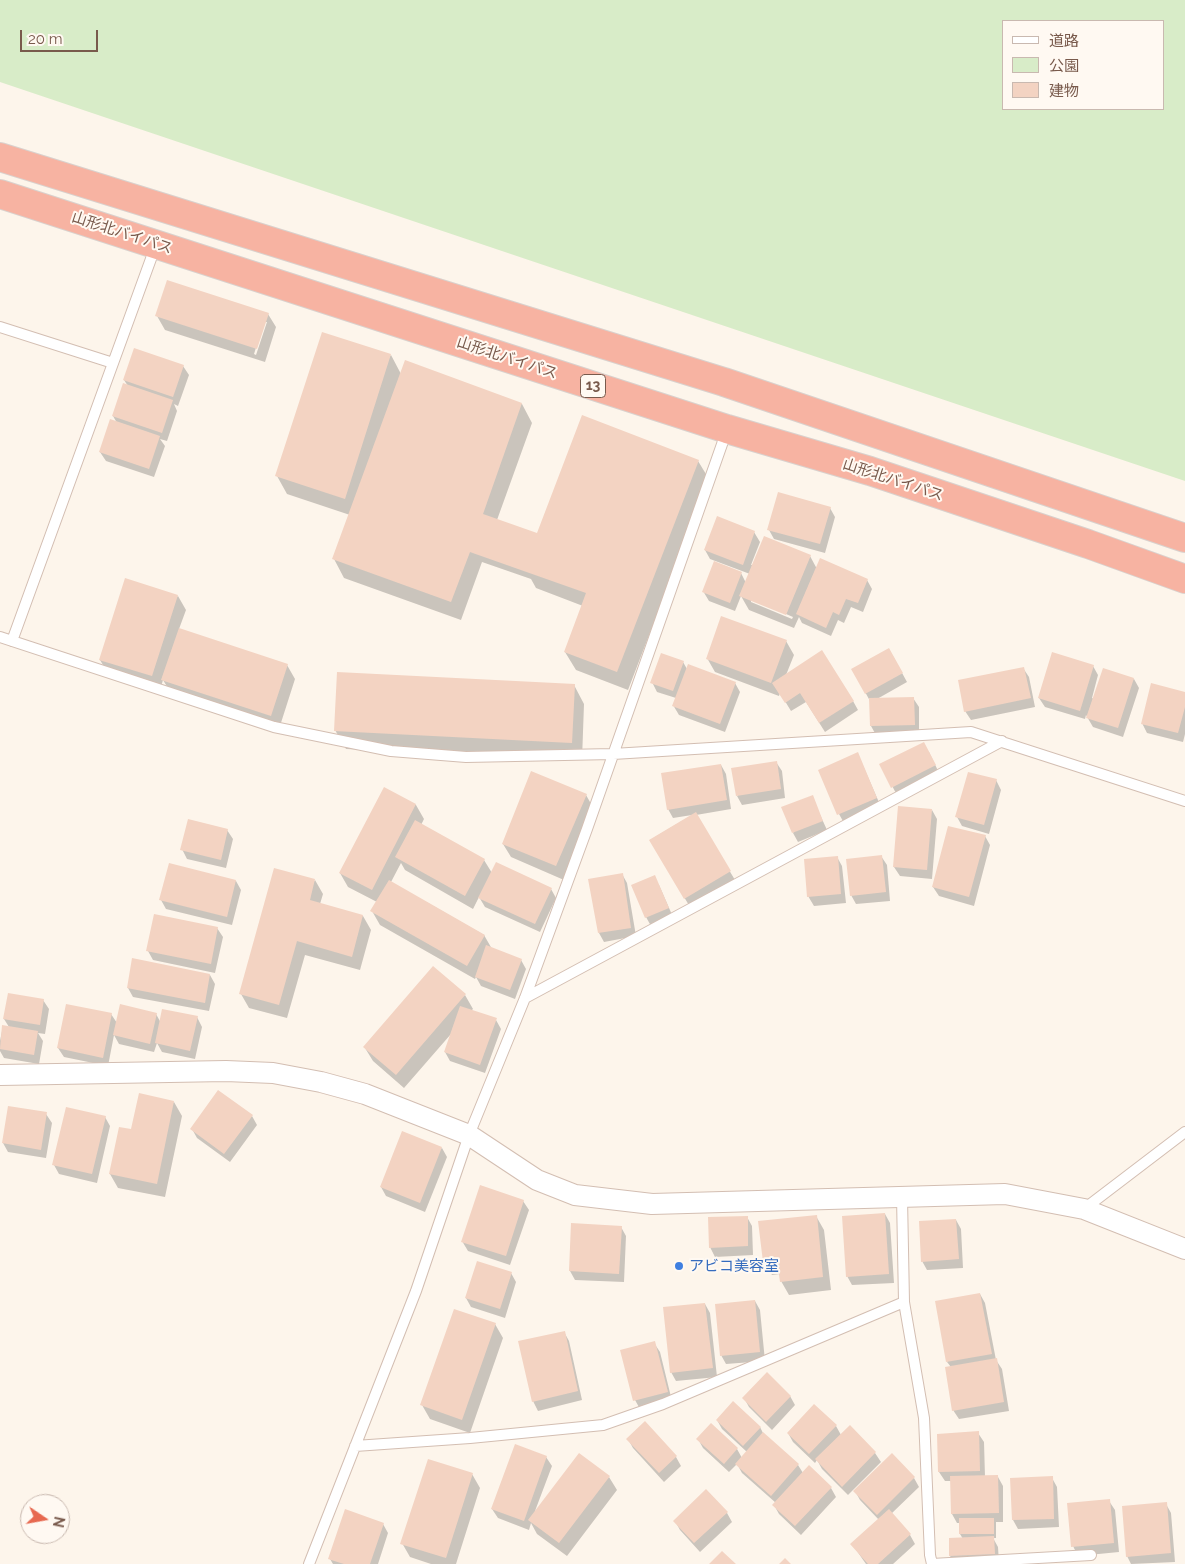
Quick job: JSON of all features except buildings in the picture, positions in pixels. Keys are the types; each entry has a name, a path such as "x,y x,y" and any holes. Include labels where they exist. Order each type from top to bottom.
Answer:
{"highway":[{"path":"0,157 724,382 1185,538"},
{"name":"山形北バイパス","path":"0,194 727,429 870,471 1088,544 1185,579"}],"street":[{"path":"0,1075 226,1071 273,1073 321,1082 366,1094 469,1135 537,1180 575,1195 652,1204 1005,1194 1084,1208 1185,1249"}],"lane":[{"path":"12,641 156,244"},
{"path":"0,327 113,363"},
{"path":"309,1564 416,1291 469,1135 525,998 587,829 727,429"},
{"path":"0,637 274,727 391,751 466,757 613,754 970,732 1185,801"},
{"path":"525,998 1002,741"},
{"path":"1084,1208 1185,1132"},
{"path":"902,1197 904,1302 924,1418 932,1564 1091,1555"},
{"path":"355,1446 470,1438 603,1425 663,1404 904,1302"}],"green space":[{"path":"0,0 1185,0 1185,481 0,82"}],"place":[{"name":"アビコ美容室","path":"679,1266"}]}
